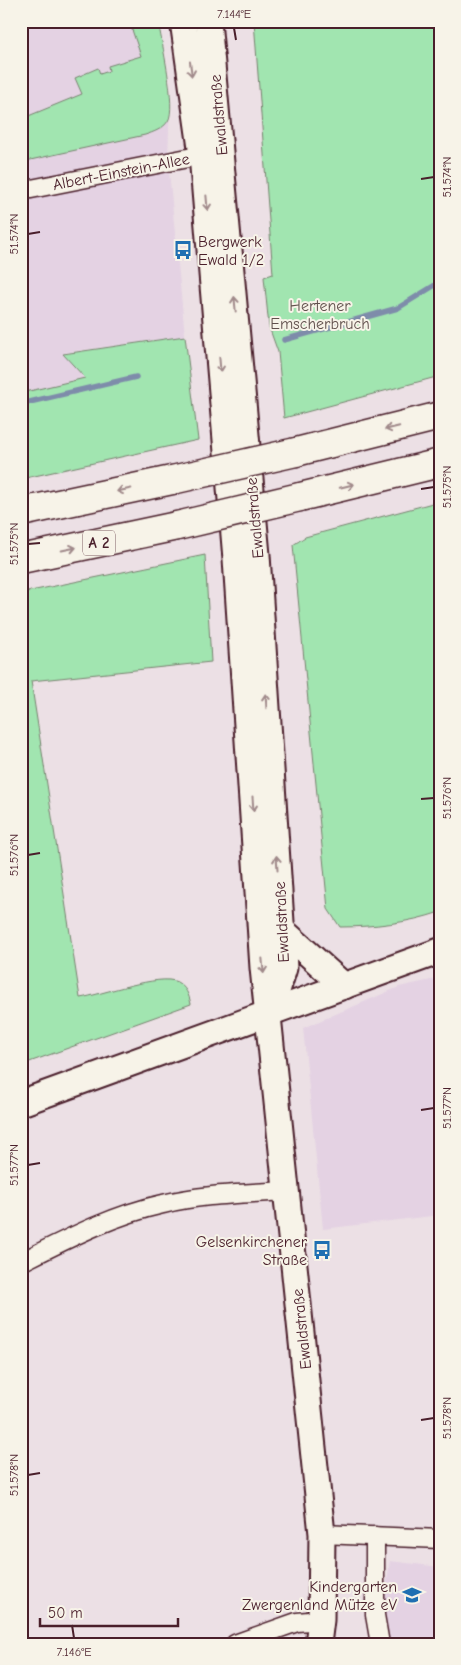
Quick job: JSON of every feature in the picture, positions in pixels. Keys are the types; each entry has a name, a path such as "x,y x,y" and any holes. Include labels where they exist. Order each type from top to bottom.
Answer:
{"highway":[{"path":"21,512 296,452 440,416"},
{"name":"A 2","path":"21,559 176,526 440,463"}],"main road":[{"name":"Ewaldstraße","path":"184,21 212,153 256,545 284,968 269,1014"},
{"name":"Ewaldstraße","path":"208,21 212,153 263,968 305,1356 310,1432 322,1534 320,1632"},
{"path":"282,930 344,986"},
{"path":"21,1103 440,951"}],"street":[{"name":"Albert-Einstein-Allee","path":"21,191 212,153"},
{"path":"21,1262 105,1222 163,1204 205,1196 286,1191"},
{"path":"322,1534 440,1538"},
{"path":"375,1536 375,1615 380,1644"},
{"path":"235,1644 297,1622 320,1632"}],"shaded area":[{"path":"21,21 158,21 170,98 168,161 185,336 63,353 85,379 21,393"},
{"path":"440,978 440,1215 323,1229 303,1028 399,987"},
{"name":"Kindergarten Zwergenland Mütze eV","path":"390,1561 440,1567 440,1639 426,1644 392,1644 386,1629 383,1607"}],"green space":[{"path":"129,21 158,21 170,88 170,114 166,124 158,130 145,135 21,162 21,119 82,94 75,78 98,68 100,74 109,71 108,66 141,56"},
{"name":"Hertener Emscherbruch","path":"254,21 440,21 440,376 284,418 278,352 269,327 264,277 273,274"},
{"path":"185,336 198,440 21,479 21,393 85,378 63,354"},
{"path":"440,501 440,912 390,924 340,927 328,909 293,545 305,537"},
{"path":"205,555 211,662 31,681 80,998 145,982 169,980 183,986 191,1004 21,1065 21,593"}],"waterway":[{"path":"284,340 398,308 440,282"},
{"path":"21,404 136,377"}],"place":[{"name":"Bergwerk Ewald 1/2","path":"183,250"},
{"name":"Gelsenkirchener Straße","path":"322,1250"},
{"name":"Kindergarten Zwergenland Mütze eV","path":"412,1595"}]}
